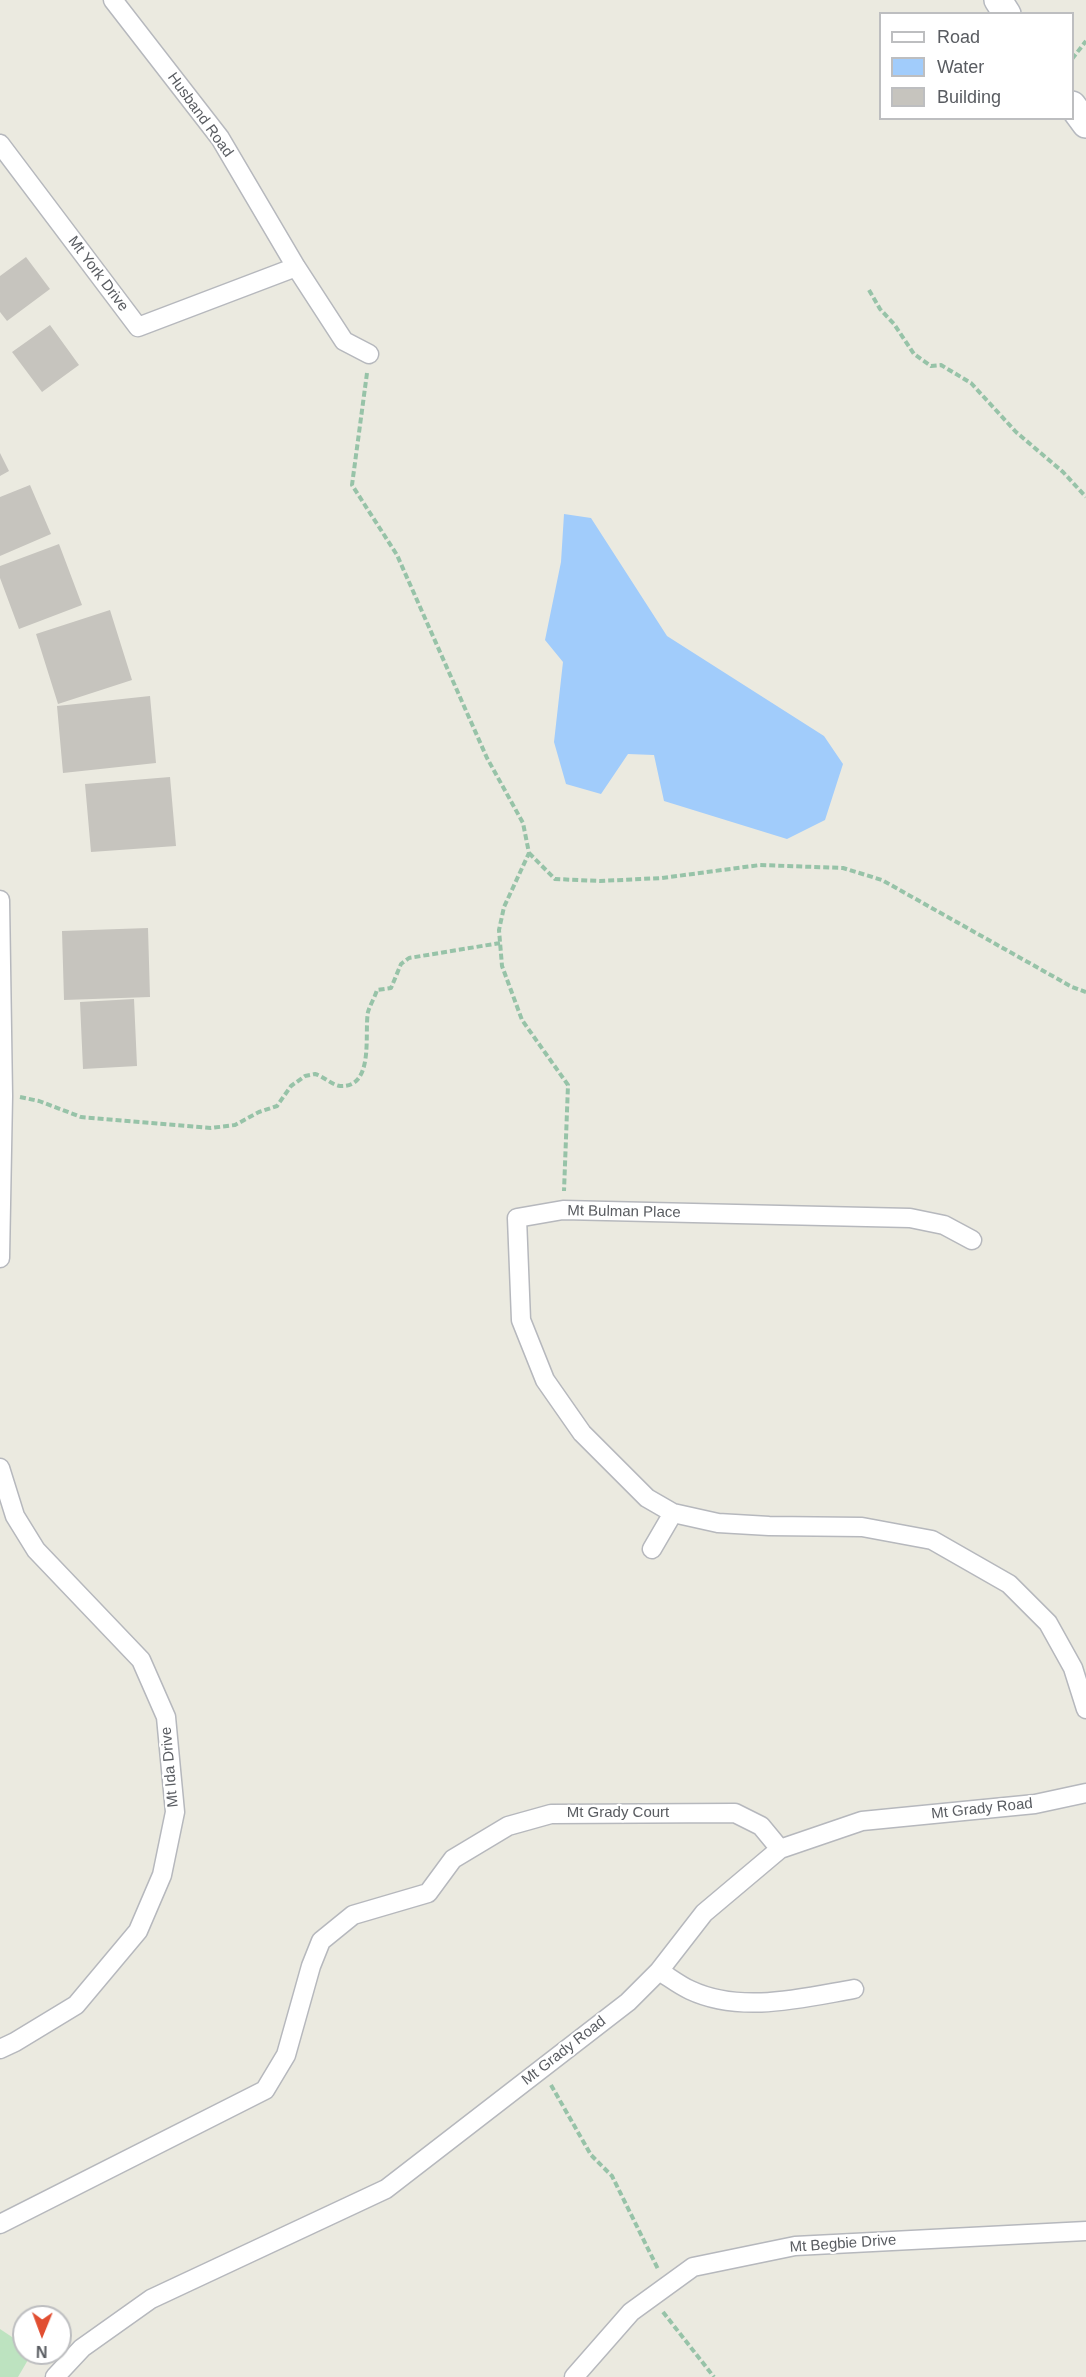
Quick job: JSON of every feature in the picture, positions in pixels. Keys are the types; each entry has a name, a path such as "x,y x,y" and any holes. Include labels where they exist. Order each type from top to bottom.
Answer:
{"street":[{"name":"Husband Road","path":"113,0 220,138 296,267 344,341 369,354"},
{"path":"1074,108 1086,124"},
{"name":"Mt York Drive","path":"0,144 138,327 296,267"},
{"path":"0,900 3,1096 0,1258"},
{"name":"Mt Bulman Place","path":"972,1240 944,1225 910,1218 563,1210 518,1218 521,1320 544,1380 582,1433 647,1498 673,1513 718,1523 862,1527 932,1540 1010,1584 1048,1623 1073,1668 1086,1709"},
{"name":"Mt Ida Drive","path":"0,1468 15,1516 36,1550 141,1660 166,1717 175,1812 162,1875 138,1931 76,2005 0,2049"},
{"path":"652,1549 673,1513"},
{"name":"Mt Grady Road","path":"55,2377 82,2348 151,2299 386,2189 628,2002 658,1971 704,1913 780,1849 862,1821 1035,1804 1086,1793"},
{"name":"Mt Grady Court","path":"0,2224 265,2090 286,2055 311,1966 321,1941 353,1915 428,1893 453,1859 508,1826 551,1814 735,1813 761,1826 780,1849"},
{"path":"658,1971 691,1991 730,2001 779,2002 854,1989"},
{"name":"Mt Begbie Drive","path":"574,2377 631,2312 693,2267 795,2246 1086,2231"}],"path":[{"path":"1074,56 1086,41"},
{"path":"869,290 880,309 894,324 914,354 931,366 941,365 971,383 1016,432 1063,472 1086,497"},
{"path":"369,354 352,485 397,555 487,758 523,823 529,853 555,879 600,881 662,878 760,865 843,868 882,880 1072,987 1086,992"},
{"path":"529,853 504,907 499,930 502,966 522,1020 568,1085 563,1210"},
{"path":"18,1096 39,1101 81,1117 211,1128 235,1125 259,1112 277,1106 291,1086 305,1076 315,1074 337,1086 353,1083 361,1074 367,1053 368,1012 378,990 391,988 401,964 409,958 500,943"},
{"path":"541,2069 591,2155 612,2176 666,2286"},
{"path":"651,2297 714,2377"}],"green space":[{"path":"0,2329 12,2337 12,2365 25,2365 18,2377 0,2377"}],"water":[{"path":"564,514 591,518 667,636 824,736 843,764 825,820 787,839 664,801 654,755 628,754 601,794 566,784 554,742 563,662 545,640 561,562"}],"building":[{"path":"26,257 50,289 7,321 0,312 0,276"},
{"path":"50,325 79,365 42,392 12,352"},
{"path":"0,453 9,471 0,476"},
{"path":"30,485 51,534 0,556 0,497"},
{"path":"59,544 82,605 19,629 0,578 0,566"},
{"path":"110,610 132,680 58,704 36,634"},
{"path":"150,696 156,763 63,773 57,706"},
{"path":"170,777 176,846 91,852 85,784"},
{"path":"148,928 150,997 64,1000 62,931"},
{"path":"134,999 137,1066 83,1069 80,1002"}]}
